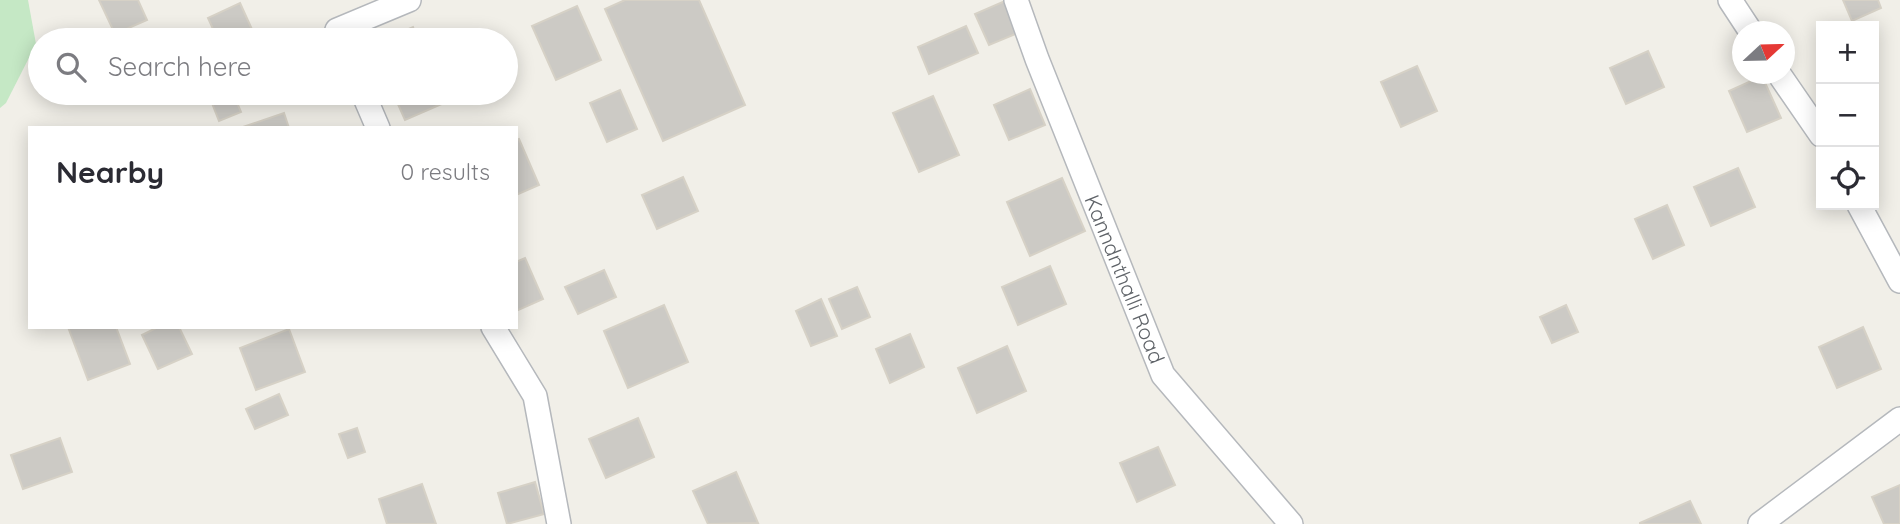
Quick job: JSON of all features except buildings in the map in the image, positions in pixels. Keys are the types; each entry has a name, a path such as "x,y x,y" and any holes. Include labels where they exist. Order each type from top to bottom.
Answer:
{"street":[{"path":"342,28 409,0"},
{"name":"Kanndnthalli Road","path":"1016,0 1163,375 1291,524"},
{"path":"1730,0 1744,21"},
{"path":"1786,84 1816,128"},
{"path":"368,105 377,126"},
{"path":"1862,210 1900,281"},
{"path":"494,329 535,396 559,524"},
{"path":"1760,524 1900,419"}],"green space":[{"path":"0,0 28,0 33,28 28,28 28,60 6,103 0,108"}]}
